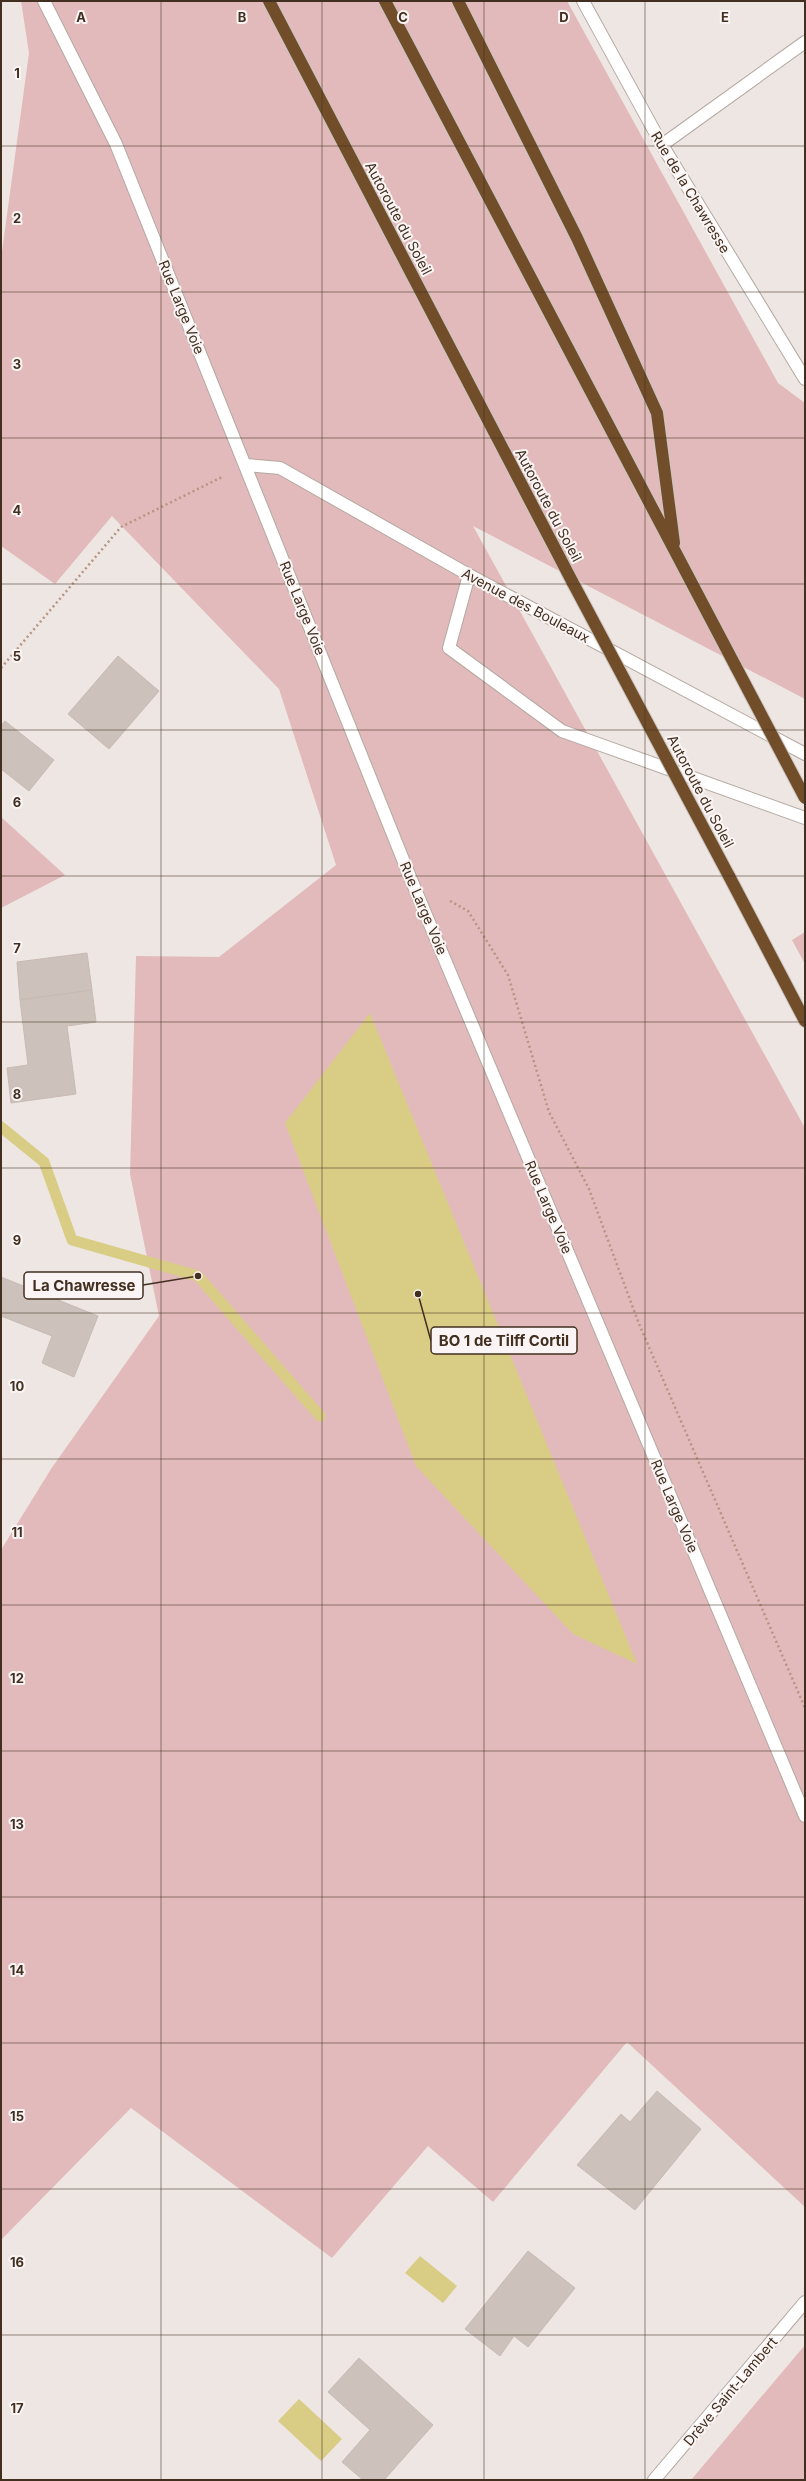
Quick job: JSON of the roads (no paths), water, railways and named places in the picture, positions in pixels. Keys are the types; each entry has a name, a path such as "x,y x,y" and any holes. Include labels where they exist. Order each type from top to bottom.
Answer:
{"highway":[{"name":"Autoroute du Soleil","path":"269,1 572,582 805,1021"},
{"path":"385,1 805,798"},
{"path":"458,1 578,238 657,413 675,552"}],"street":[{"name":"Rue Large Voie","path":"44,1 116,144 410,877 805,1816"},
{"name":"Rue de la Chawresse","path":"583,1 662,144 805,379"},
{"path":"662,144 805,42"},
{"name":"Avenue des Bouleaux","path":"246,465 280,468 469,574 805,754"},
{"path":"469,574 449,648 562,731 805,818"},
{"name":"Drève Saint-Lambert","path":"654,2480 805,2302"}],"waterway":[{"path":"1,1127 44,1162 72,1240 198,1276 320,1416"}],"place":[{"name":"La Chawresse","path":"198,1276"},
{"name":"BO 1 de Tilff Cortil","path":"418,1294"}]}
